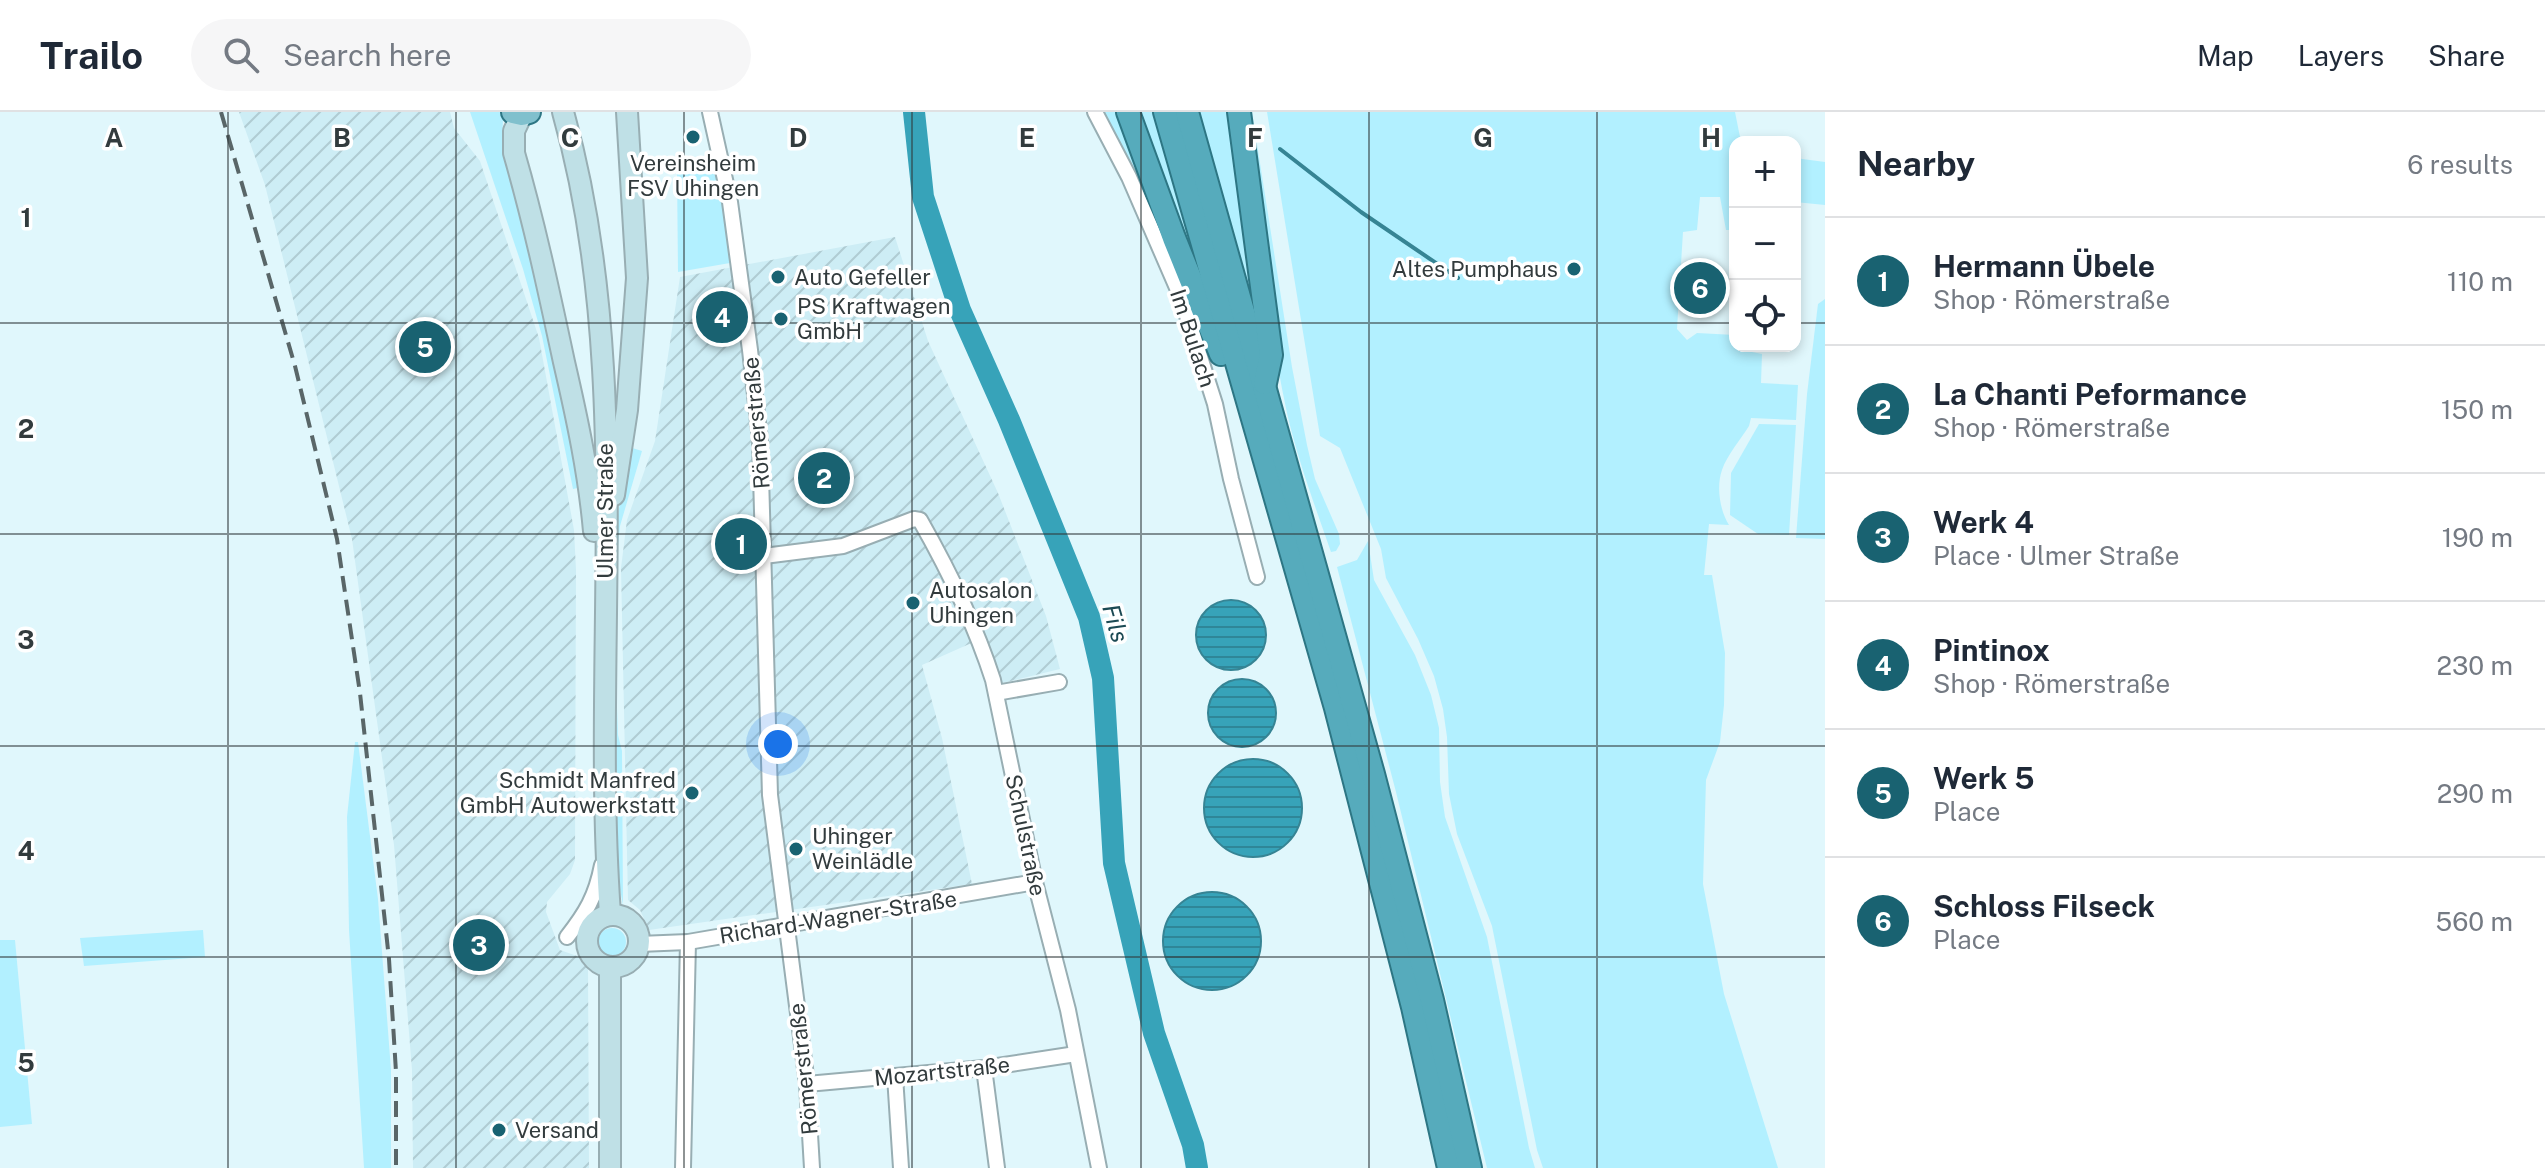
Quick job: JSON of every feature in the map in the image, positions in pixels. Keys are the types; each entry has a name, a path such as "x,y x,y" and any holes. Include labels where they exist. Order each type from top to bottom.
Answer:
{"highway":[{"path":"1128,112 1225,364 1255,392"},
{"path":"1165,112 1373,774 1432,1000 1470,1168"},
{"path":"1187,112 1255,392 1369,832 1449,1168"},
{"path":"1239,112 1271,355 1255,392"}],"main road":[{"name":"Ulmer Straße","path":"563,112 583,193 595,269 604,423 605,849 610,914"},
{"path":"606,522 617,484 627,410 637,278 627,112"},
{"path":"522,113 514,131 514,153 549,289 578,427 605,601"},
{"path":"610,914 629,920 635,926 639,944 628,963 610,967 597,963 591,957 586,941 591,926 610,914"},
{"path":"610,967 610,1168"}],"street":[{"name":"Römerstraße","path":"710,112 730,202 760,440 770,795 807,1084 812,1168"},
{"name":"Im Bulach","path":"1095,112 1129,177 1181,297 1215,404 1257,577"},
{"name":"Schulstraße","path":"764,556 843,546 914,519 920,520 950,573 985,655 996,693 1035,882 1068,1010 1099,1168"},
{"path":"996,693 1059,682"},
{"path":"567,937 587,911 598,884 605,849"},
{"name":"Richard-Wagner-Straße","path":"639,944 688,942 1035,882"},
{"path":"683,1168 688,942"},
{"name":"Mozartstraße","path":"807,1084 984,1068 1076,1054"},
{"path":"984,1068 997,1168"},
{"path":"895,1076 901,1168"}],"shaded area":[{"path":"239,112 450,112 454,128 480,161 539,338 574,530 576,570 575,860 570,874 547,902 546,912 560,950 577,956 588,966 589,1168 413,1168 412,1070 394,845 352,539 265,185"},
{"path":"470,112 500,112 503,117 502,148 534,264 582,487 573,489 542,336 523,269"},
{"path":"1099,112 1117,112 1139,174 1132,177"},
{"path":"1132,112 1157,112 1206,294"},
{"path":"1195,112 1230,112 1258,325"},
{"path":"1242,112 1252,112 1292,367 1315,479 1339,534 1340,544 1336,551 1331,552 1287,413 1267,301"},
{"path":"1267,112 1735,112 1740,136 1729,136 1729,230 1726,230 1720,197 1700,197 1697,230 1683,232 1677,329 1687,340 1697,333 1729,335 1729,352 1762,354 1761,383 1798,385 1796,420 1751,418 1724,464 1719,491 1729,525 1709,524 1704,575 1712,575 1725,653 1720,742 1706,780 1703,884 1724,994 1778,1168 1543,1168 1492,926 1457,834 1449,794 1443,709 1434,676 1386,578 1381,549 1340,448 1320,436"},
{"path":"1801,159 1825,162 1825,205 1801,203"},
{"path":"717,166 723,192 730,263 678,272 677,171"},
{"path":"895,237 928,341 998,493 1046,616 1060,669 998,684 985,637 922,665 942,738 972,884 649,930 640,910 628,900 621,568 627,520 655,441 680,277"},
{"path":"1825,299 1825,539 1796,538 1807,394 1818,304"},
{"path":"1759,424 1796,425 1789,535 1758,534 1730,515 1731,473"},
{"path":"629,447 642,451 620,526 617,556 617,708 622,751 623,905 616,846 613,565"},
{"path":"1368,541 1374,580 1415,655 1431,695 1439,728 1440,782 1445,817 1487,937 1535,1168 1487,1168 1396,792 1337,567 1357,560"},
{"path":"1238,600 1260,615 1266,635 1264,649 1256,660 1245,668 1224,670 1206,660 1198,649 1196,628 1206,610 1217,602"},
{"path":"1235,679 1249,679 1261,684 1271,694 1276,713 1271,732 1261,742 1249,747 1235,747 1223,742 1213,732 1208,720 1208,706 1213,694 1223,684"},
{"path":"355,742 358,742 378,899 391,1070 391,1168 364,1168 349,930 347,817"},
{"path":"1253,759 1272,763 1288,773 1298,789 1302,808 1298,827 1288,843 1272,853 1253,857 1234,853 1218,843 1208,827 1204,808 1208,789 1218,773 1234,763"},
{"path":"1212,892 1231,896 1247,906 1257,922 1261,941 1257,960 1247,976 1231,986 1212,990 1193,986 1177,976 1167,960 1163,941 1167,922 1177,906 1193,896"},
{"path":"612,928 622,932 626,942 622,952 612,956 602,952 598,942 602,932"},
{"path":"203,930 205,957 84,966 80,938"},
{"path":"0,940 15,940 32,1124 0,1127"}],"waterway":[{"name":"Fils","path":"914,112 923,197 960,310 1009,420 1089,617 1103,678 1114,863 1154,1033 1193,1145 1197,1168"},
{"path":"1280,149 1361,212 1458,278"}],"railway":[{"path":"221,112 295,366 337,539 360,693 389,959 396,1072 396,1168"}],"place":[{"name":"Vereinsheim FSV Uhingen","path":"693,137"},
{"name":"Altes Pumphaus","path":"1574,269"},
{"name":"Auto Gefeller","path":"778,277"},
{"name":"Schloss Filseck","path":"1700,288"},
{"name":"Pintinox","path":"722,317"},
{"name":"PS Kraftwagen GmbH","path":"781,319"},
{"name":"Werk 5","path":"425,347"},
{"name":"La Chanti Peformance","path":"824,478"},
{"name":"Hermann Übele","path":"741,544"},
{"name":"Autosalon Uhingen","path":"913,603"},
{"name":"Schmidt Manfred GmbH Autowerkstatt","path":"692,793"},
{"name":"Uhinger Weinlädle","path":"796,849"},
{"name":"Werk 4","path":"479,945"},
{"name":"Versand","path":"499,1130"}]}
